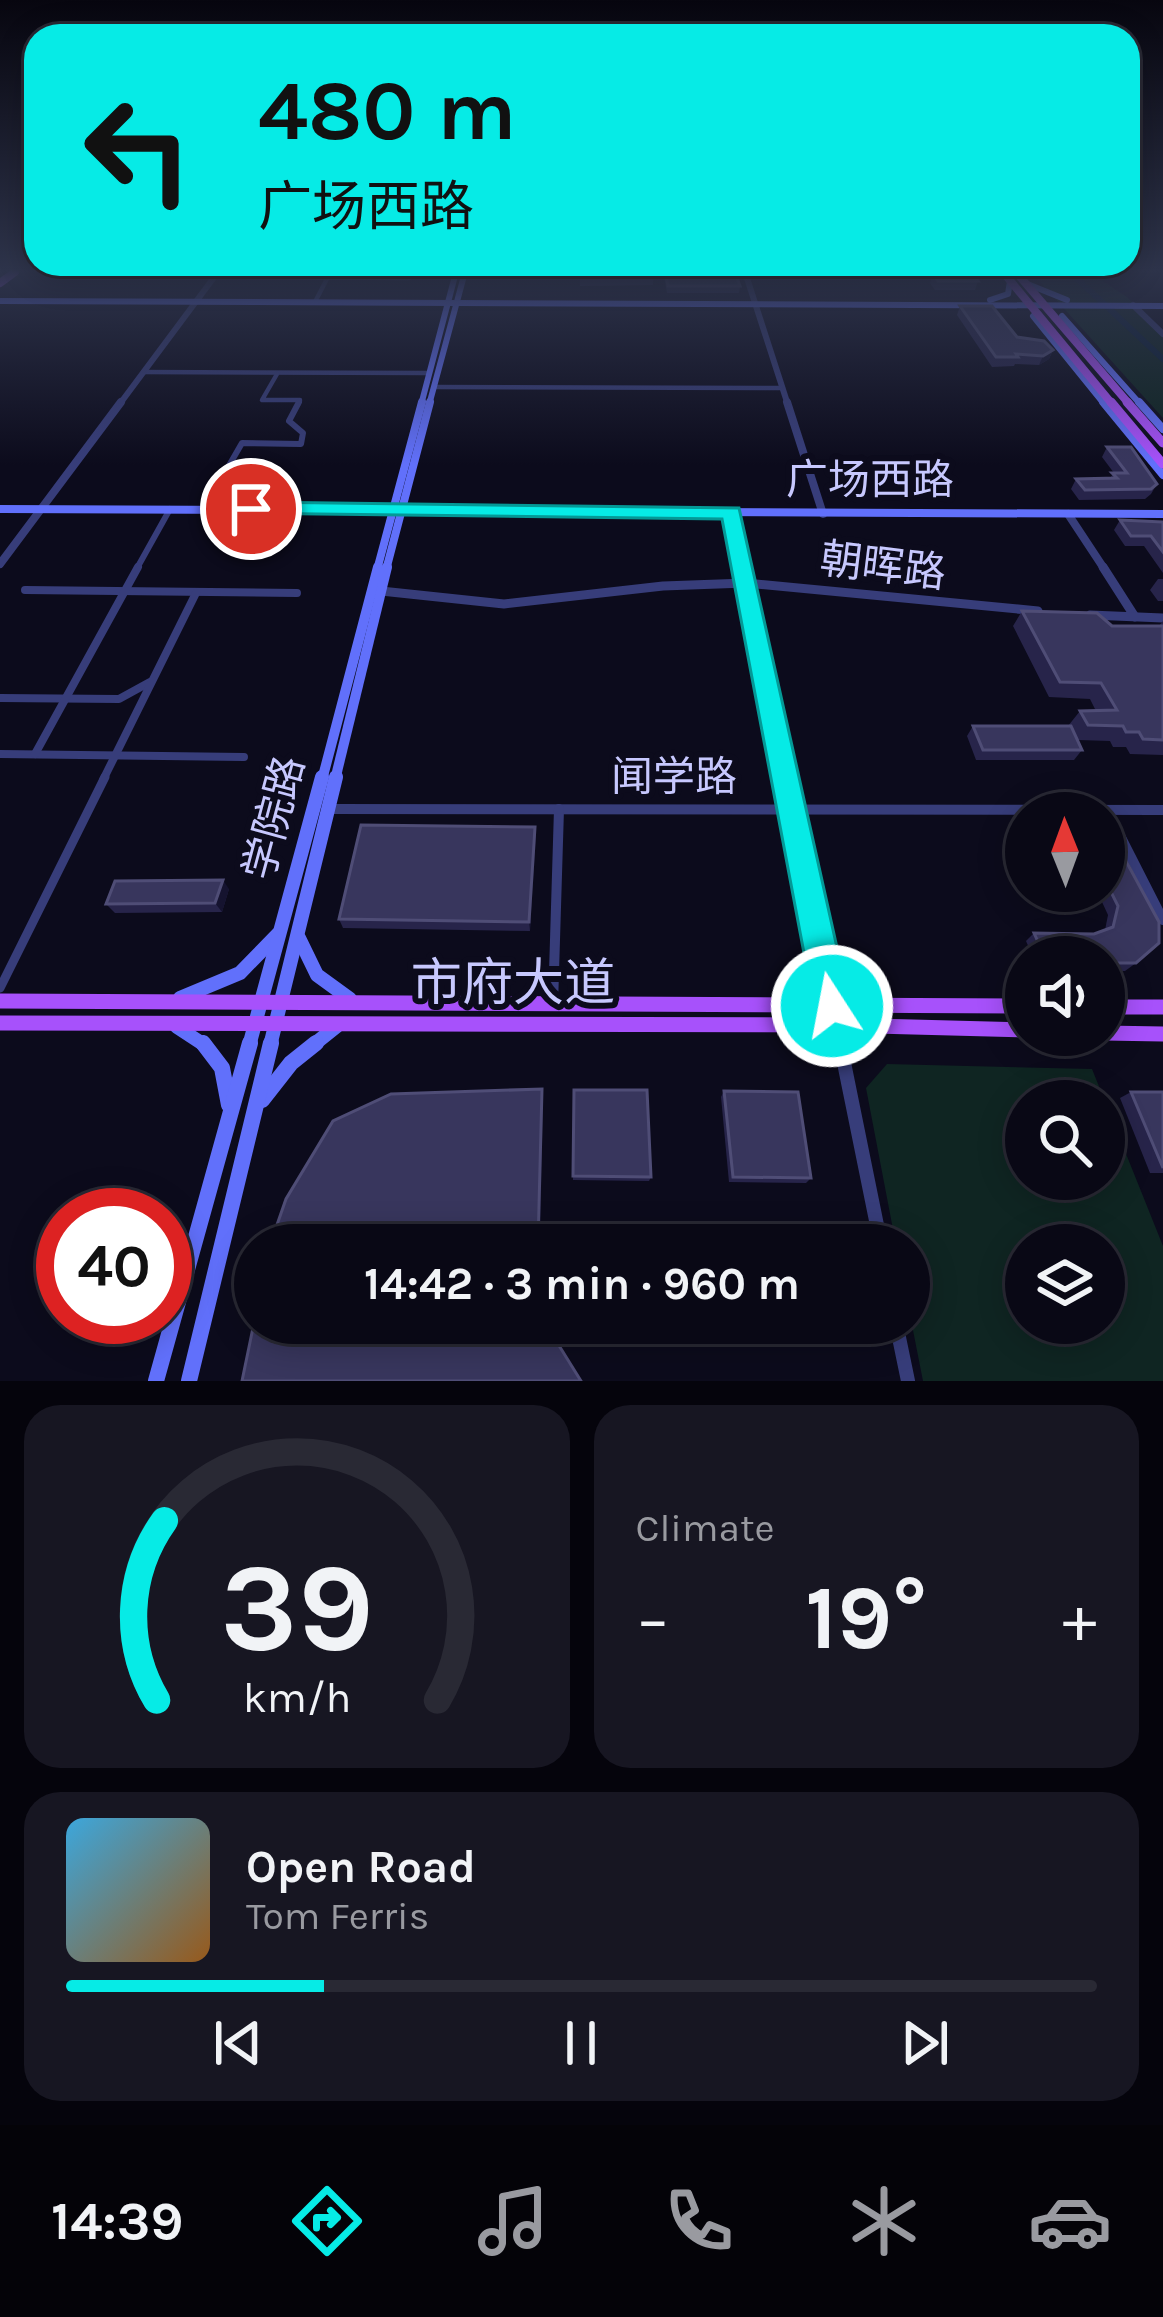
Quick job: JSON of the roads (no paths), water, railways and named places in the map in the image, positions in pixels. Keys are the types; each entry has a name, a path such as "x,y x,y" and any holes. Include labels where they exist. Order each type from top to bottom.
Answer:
{"main road":[{"name":"学院路","path":"156,1381 441,336"},
{"name":"学院路","path":"189,1381 283,1004 381,591 396,509 445,336"},
{"path":"1051,336 1163,475"},
{"path":"1057,336 1163,464"},
{"path":"1075,336 1163,443"},
{"path":"1076,336 1163,429"},
{"name":"广场西路","path":"0,509 1163,514"},
{"path":"167,1003 240,973 283,926"},
{"path":"298,934 314,971 336,993 360,1004"},
{"name":"市府大道","path":"0,1001 1005,1006"},
{"path":"1125,1007 1163,1007"},
{"name":"市府大道","path":"0,1023 1005,1029"},
{"path":"172,1024 205,1042 219,1058 230,1098 227,1126"},
{"path":"257,1108 291,1063 338,1025"},
{"path":"1125,1033 1163,1034"}],"street":[{"path":"0,564 170,336"},
{"path":"765,336 824,514"},
{"path":"143,372 428,374"},
{"path":"204,509 242,443 301,444 303,433 289,422 300,400 262,400 278,373"},
{"path":"434,387 782,388"},
{"path":"35,754 170,509"},
{"path":"732,512 832,1006"},
{"path":"1068,514 1135,617"},
{"name":"朝晖路","path":"381,591 504,604 663,586 746,583 1057,613"},
{"path":"25,590 297,593"},
{"path":"0,988 196,593"},
{"path":"1080,614 1163,617"},
{"path":"0,698 119,699 151,681"},
{"path":"0,754 244,757"},
{"name":"闻学路","path":"329,809 1005,810"},
{"path":"553,1005 559,809"},
{"name":"闻学路","path":"1125,810 1163,810"},
{"path":"1125,845 1163,920"},
{"path":"836,1025 876,1224"},
{"path":"900,1344 908,1381"}],"waterway":[{"path":"1139,336 1163,359"}]}
